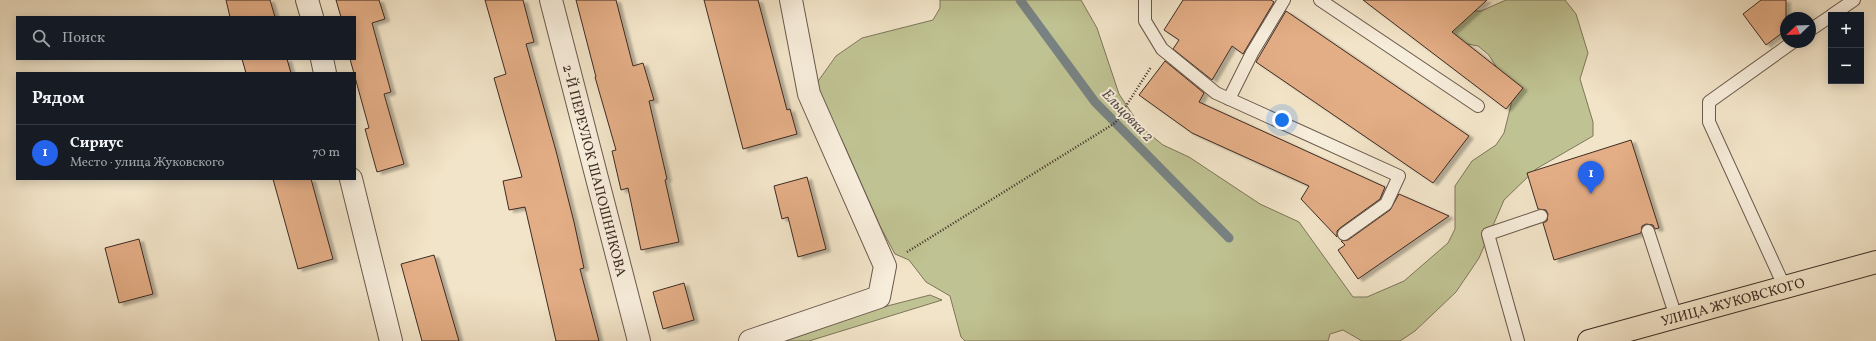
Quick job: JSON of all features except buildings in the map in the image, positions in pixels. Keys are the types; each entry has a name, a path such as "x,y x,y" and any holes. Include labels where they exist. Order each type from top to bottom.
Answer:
{"main road":[{"name":"УЛИЦА ЖУКОВСКОГО","path":"1589,341 1876,262"}],"street":[{"path":"308,0 312,16"},
{"name":"2-Й ПЕРЕУЛОК ШАПОШНИКОВА","path":"551,0 639,341"},
{"path":"750,341 879,297 885,266 809,94 791,0"},
{"path":"322,60 325,72"},
{"path":"352,180 391,341"}],"lane":[{"path":"1146,0 1145,20 1162,49 1216,93 1399,176 1386,204 1344,234"},
{"path":"1230,99 1252,53 1284,0"},
{"path":"1320,0 1478,106"},
{"path":"1836,12 1854,0"},
{"path":"1816,26 1828,18"},
{"path":"1785,48 1709,102 1709,122 1785,288"},
{"path":"1518,341 1488,234 1541,216"},
{"path":"1648,231 1676,317"}],"path":[{"path":"885,266 1115,122 1162,49"}],"green space":[{"path":"940,0 1081,0 1097,28 1119,94 1141,127 1163,145 1189,157 1260,204 1299,222 1353,297 1367,297 1404,281 1448,243 1455,229 1455,186 1472,161 1496,145 1504,133 1511,105 1511,91 1489,55 1478,46 1425,36 1466,11 1481,11 1506,0 1565,0 1576,14 1588,53 1580,79 1593,122 1593,136 1536,169 1504,200 1479,258 1456,292 1415,331 1400,341 1362,341 1343,330 1330,334 1328,341 965,341 961,337 950,296 926,282 909,260 895,254 881,228 842,140 809,94 836,56 862,38 933,20 940,8"},
{"path":"930,295 942,300 809,341 774,341 860,313"}],"waterway":[{"name":"Ельцовка 2","path":"1020,0 1095,102 1229,238"}],"place":[{"name":"Сириус","path":"1591,194"}]}
